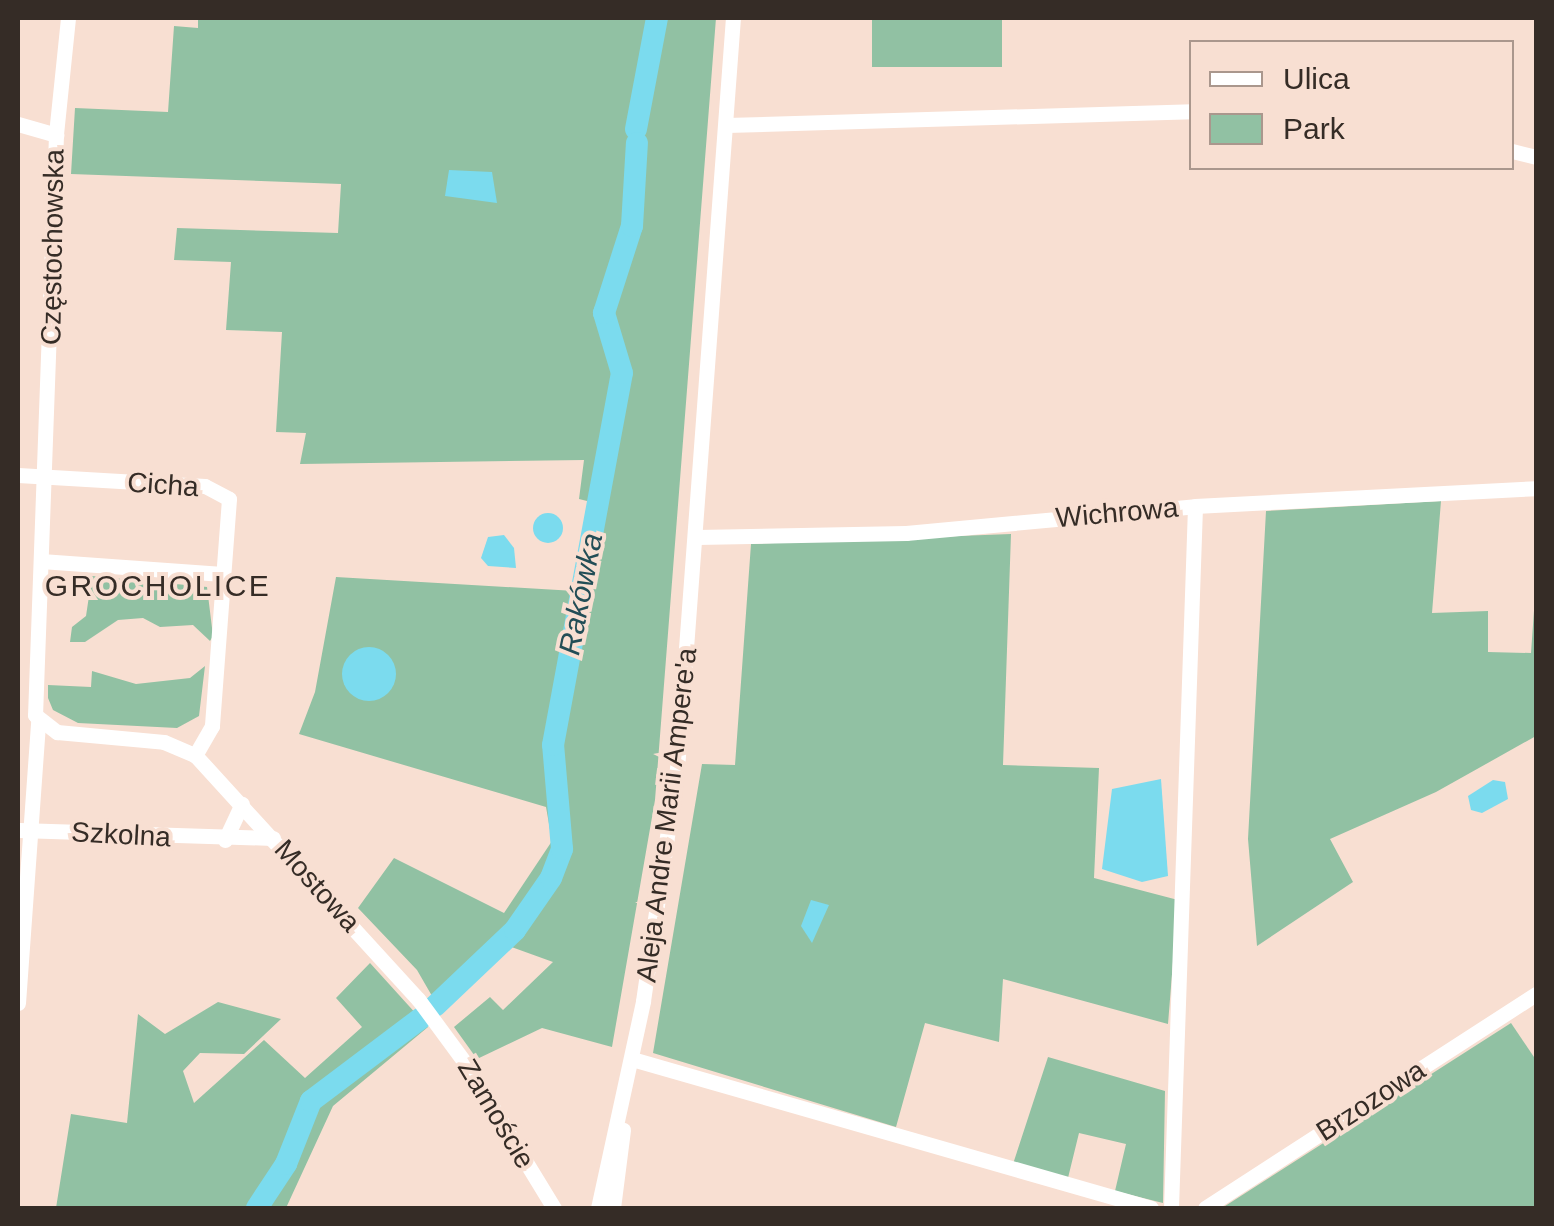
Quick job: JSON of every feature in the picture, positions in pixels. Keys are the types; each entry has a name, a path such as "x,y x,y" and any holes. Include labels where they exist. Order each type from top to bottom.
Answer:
{"street":[{"name":"Częstochowska","path":"18,1003 22,830 38,721 56,135 68,18"},
{"name":"Aleja Andre Marii Ampere'a","path":"598,1208 632,1059 676,769 697,537 733,18"},
{"path":"726,125 1189,110"},
{"path":"18,124 56,135"},
{"name":"Cicha","path":"18,475 220,490 230,510 223,574"},
{"name":"Wichrowa","path":"697,537 906,533 1195,506 1536,488"},
{"path":"1172,1208 1195,506"},
{"path":"38,721 72,735 164,742 195,756 212,726 223,574 41,560"},
{"name":"Mostowa","path":"195,756 435,1021"},
{"path":"225,840 242,804"},
{"name":"Szkolna","path":"22,830 225,840 273,838"},
{"name":"Brzozowa","path":"1205,1208 1536,994"},
{"name":"Zamoście","path":"435,1021 554,1208"},
{"path":"632,1059 1151,1208"},
{"name":"Aleja Andre Marii Ampere'a","path":"613,1208 626,1092"}],"green space":[{"path":"198,18 716,18 655,800 612,1047 542,1028 477,1059 454,1027 490,997 503,1010 553,962 492,940 432,996 417,970 358,908 394,858 504,913 552,841 546,807 299,734 315,692 336,577 575,591 591,502 579,499 584,460 300,464 306,433 276,432 282,332 226,330 231,262 174,260 177,228 338,233 341,184 71,174 75,108 168,112 174,26 198,28"},
{"path":"872,18 1002,18 1002,67 872,67"},
{"path":"1441,501 1432,613 1488,611 1488,652 1531,653 1536,582 1536,736 1436,792 1330,839 1353,882 1257,946 1248,839 1266,511"},
{"path":"1011,534 1003,765 1099,768 1094,878 1178,900 1168,1024 1003,979 999,1042 925,1023 896,1127 653,1053 702,764 735,765 751,544"},
{"path":"92,576 207,587 213,636 210,641 193,625 160,627 143,618 118,620 85,642 70,642 72,627 86,616"},
{"path":"205,666 199,716 177,728 78,723 53,710 48,698 48,685 91,687 92,671 136,684 190,678"},
{"path":"370,963 428,1027 333,1106 286,1208 56,1208 71,1114 127,1123 138,1014 165,1034 218,1002 281,1019 244,1054 200,1053 183,1071 194,1103 264,1040 305,1078 362,1027 336,998"},
{"path":"1511,1023 1536,1060 1536,1208 1222,1208"},
{"path":"1048,1057 1165,1091 1163,1203 1115,1191 1126,1144 1079,1133 1067,1182 1013,1164"}],"water":[{"path":"449,170 492,172 497,203 445,196"},
{"path":"548,513 559,517 563,528 559,539 548,543 537,539 533,528 537,517"},
{"path":"504,535 514,548 516,568 488,566 481,558 488,537"},
{"path":"369,647 388,655 396,674 388,693 369,701 350,693 342,674 350,655"},
{"path":"1161,779 1168,876 1142,882 1102,869 1112,789"},
{"path":"1493,780 1505,782 1508,799 1482,813 1471,810 1468,796"},
{"path":"811,900 829,905 812,943 801,926"}],"waterway":[{"name":"Rakówka","path":"636,129 657,18"},
{"name":"Rakówka","path":"435,1006 515,930 551,878 562,849 553,745 622,373 604,313 632,226 637,143"},
{"name":"Rakówka","path":"257,1208 286,1164 311,1101 421,1018"}],"district":[{"name":"GROCHOLICE","path":"158,586"}]}
